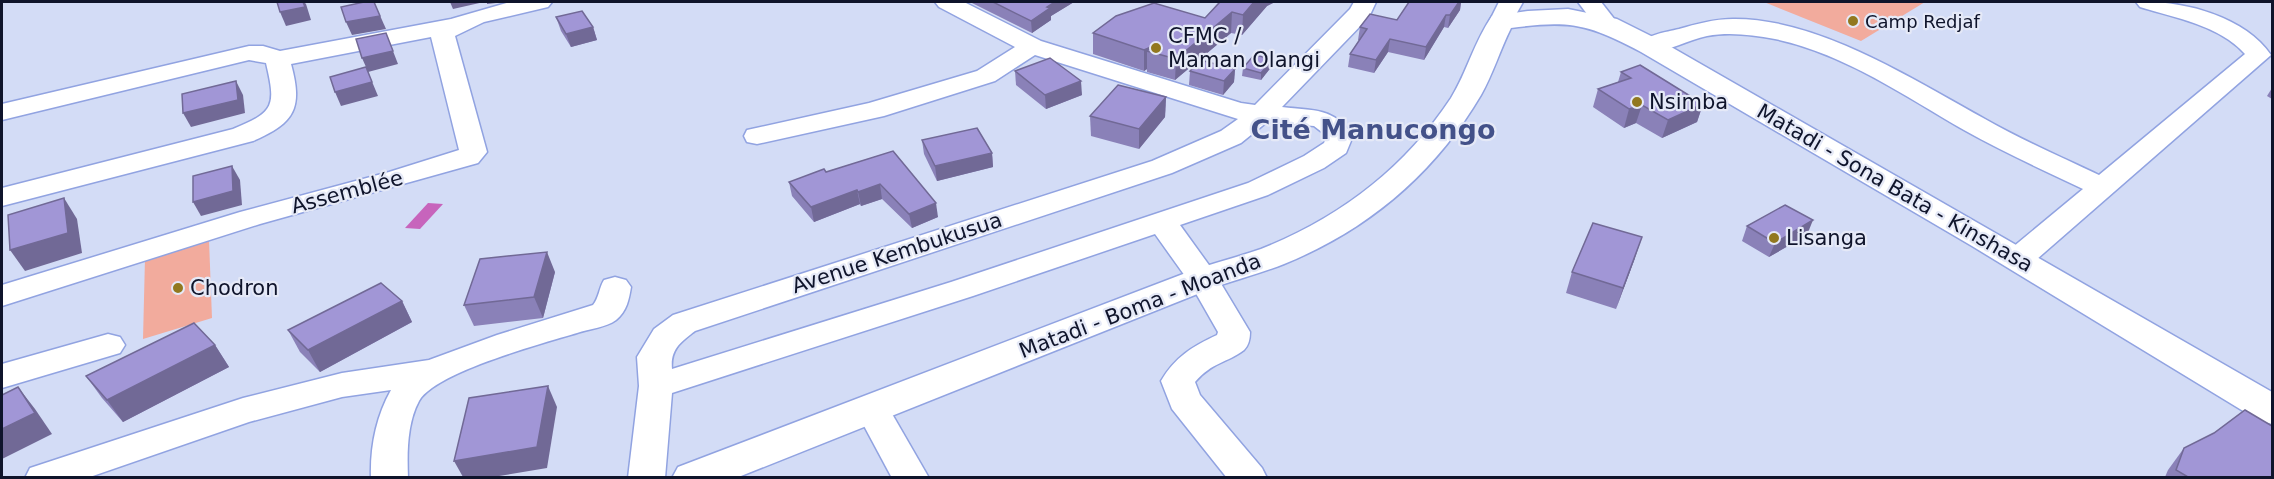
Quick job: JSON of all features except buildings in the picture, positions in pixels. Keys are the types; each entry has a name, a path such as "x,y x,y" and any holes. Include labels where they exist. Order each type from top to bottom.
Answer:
{"highway":[{"name":"Matadi - Sona Bata - Kinshasa","path":"1506,12 1576,18 1599,13 1650,46 2018,259 2272,410"},
{"name":"Matadi - Boma - Moanda","path":"692,477 1203,279 1274,256 1346,220 1393,188 1429,150 1466,95 1506,12"}],"street":[{"path":"2,112 249,53 263,53 277,59 451,26 540,2"},
{"path":"656,386 962,289 1258,189 1314,162 1336,147 1340,136 1334,127 1320,119 1261,114 1213,105 1126,74 1032,46 947,2"},
{"name":"Avenue Kembukusua","path":"646,477 656,386 654,357 666,337 684,323 1162,167 1231,137 1261,114 1361,12 1365,2"},
{"path":"2018,259 2259,55 2248,41 2229,30 2148,2"},
{"name":"Assemblée","path":"2,296 250,218 468,157 473,153 456,80 442,34 451,26"},
{"path":"1650,46 1690,32 1723,26 1764,30 1819,45 1863,64 2008,143 2102,187"},
{"path":"757,136 876,110 986,76 1032,46"},
{"path":"2,197 260,129 280,115 286,103 277,59"},
{"path":"1162,222 1203,279 1234,332 1233,341 1209,352 1185,368 1179,381 1184,400 1249,477"},
{"path":"390,477 388,460 402,401 415,383 483,350 604,313 612,304 615,287"},
{"path":"2,376 108,345"},
{"path":"43,477 243,411 342,385 437,371"},
{"path":"872,408 910,477"}],"shaded area":[{"name":"Camp Redjaf","path":"1764,2 1925,2 1861,41"},
{"path":"428,203 443,204 420,229 405,228"},
{"name":"Chodron","path":"209,240 212,318 143,339 145,258"}],"place":[{"name":"Camp Redjaf","path":"1853,21"},
{"name":"CFMC / Maman Olangi","path":"1156,48"},
{"name":"Nsimba","path":"1637,102"},
{"name":"Lisanga","path":"1774,238"},
{"name":"Chodron","path":"178,288"}],"district":[{"name":"Cité Manucongo","path":"1373,129"}]}
